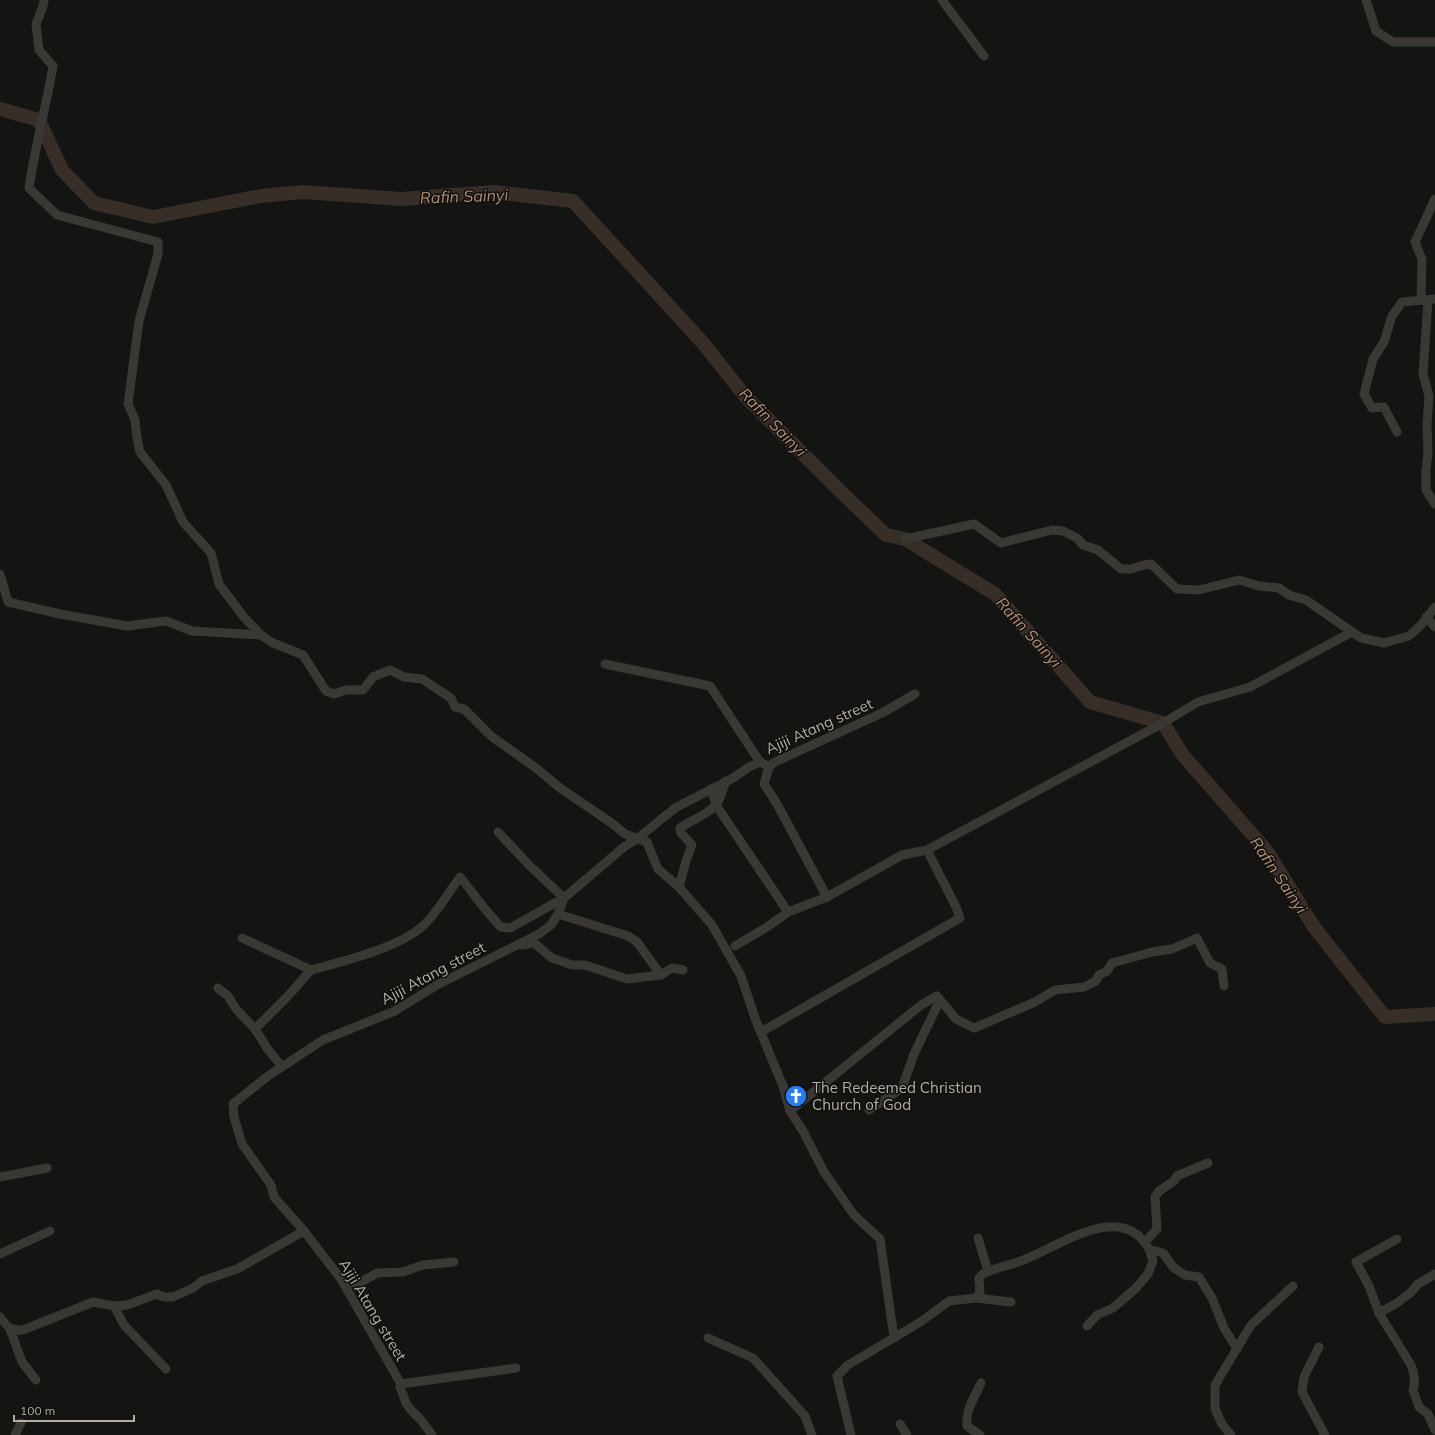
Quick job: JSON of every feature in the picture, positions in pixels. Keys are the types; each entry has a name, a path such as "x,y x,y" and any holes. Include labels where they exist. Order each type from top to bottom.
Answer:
{"street":[{"path":"44,0 36,24 39,50 53,66 29,188 57,215 158,242 158,254 139,321 128,404 135,420 136,438 140,452 166,485 183,522 211,553 219,584 243,616 260,635 273,643 303,655 326,691 334,694 346,690 363,690 373,677 390,670 404,677 422,679 451,698 455,707 464,709 491,736 536,768 560,788 613,824 625,834 647,842 658,869 679,887 712,925 741,976 761,1032 784,1086 790,1111 824,1172 854,1215 880,1239 894,1338"},
{"path":"942,0 984,56"},
{"path":"1366,0 1376,31 1393,42 1435,42"},
{"path":"1435,199 1415,242 1422,259 1428,300 1424,374 1429,396 1426,490 1435,504"},
{"path":"1397,432 1384,407 1372,408 1364,394 1373,359 1384,342 1392,316 1402,302 1428,300"},
{"path":"905,539 974,524 1002,542 1052,530 1063,531 1077,538 1083,545 1098,550 1121,569 1131,569 1151,564 1177,589 1199,590 1239,580 1259,586 1279,588 1289,595 1306,600 1360,638 1384,643 1409,636 1421,625 1435,607"},
{"path":"0,574 4,600 8,602 60,614 127,626 166,621 192,631 260,635"},
{"path":"1426,617 1435,627"},
{"path":"735,946 767,927 788,912 827,897 902,855 927,850 1163,723 1198,702 1250,687 1352,632"},
{"path":"605,664 710,686 760,762"},
{"name":"Ajiji Atang street","path":"432,1435 406,1403 400,1388 401,1384 344,1284 304,1231 274,1197 271,1185 242,1144 234,1117 234,1104 268,1076 323,1040 395,1011 437,985 539,934 551,925 558,914 564,898 675,808 749,767 760,762 768,767 775,762 882,713 915,694"},
{"path":"768,767 764,784 827,897"},
{"path":"679,887 692,845 681,833 680,828 716,805 726,781"},
{"path":"711,789 716,805 788,912"},
{"path":"256,1029 311,970 407,939 427,922 460,877 476,896 487,914 501,928 510,928 564,898 530,866 498,832"},
{"path":"761,1032 960,918 956,907 927,850"},
{"path":"558,914 628,936 636,942 661,975"},
{"path":"242,938 311,970"},
{"path":"790,1111 921,1005 937,996 956,1020 974,1028 1035,1002 1055,990 1084,987 1096,981 1098,974 1107,971 1112,963 1152,952 1172,949 1197,938 1210,963 1222,969 1224,986"},
{"path":"513,946 534,943 552,958 572,965 585,965 627,979 661,975 672,968 683,970"},
{"path":"218,988 228,996 236,1009 256,1029 267,1048 282,1067"},
{"path":"868,1110 902,1088 914,1054 940,1000"},
{"path":"1147,1245 1158,1229 1155,1197 1159,1192 1174,1181 1177,1176 1208,1163"},
{"path":"0,1177 47,1168"},
{"path":"976,1298 980,1294 979,1278 988,1271 1025,1260 1076,1235 1096,1228 1117,1227 1129,1229 1147,1245 1162,1253 1174,1268 1185,1275 1199,1277 1212,1298 1224,1328 1237,1349"},
{"path":"0,1254 50,1231"},
{"path":"0,1317 5,1325 10,1329 23,1330 93,1302 114,1306 127,1305 157,1294 164,1297 173,1297 193,1288 202,1281 237,1269 304,1231"},
{"path":"978,1238 988,1271"},
{"path":"1397,1239 1356,1262 1369,1286 1379,1313 1411,1365 1413,1370 1413,1390 1419,1407 1428,1414 1435,1430"},
{"path":"1087,1326 1097,1315 1113,1308 1119,1303 1136,1288 1148,1274 1153,1261 1147,1245"},
{"path":"344,1284 363,1281 378,1273 403,1272 423,1265 447,1264 454,1262"},
{"path":"1379,1313 1397,1303 1410,1293 1418,1284 1435,1274"},
{"path":"1231,1435 1222,1424 1215,1409 1215,1385 1251,1325 1293,1286"},
{"path":"851,1435 837,1376 848,1365 933,1313 949,1300 976,1298 1011,1302"},
{"path":"114,1306 124,1325 166,1369"},
{"path":"10,1329 22,1362 36,1380"},
{"path":"708,1338 753,1358 805,1416 812,1435"},
{"path":"1318,1347 1304,1377 1302,1392 1325,1435"},
{"name":"Ajiji Atang street","path":"401,1384 516,1368"},
{"path":"980,1435 967,1426 966,1418 981,1383"},
{"path":"15,1435 21,1423"},
{"path":"900,1424 907,1435"}],"waterway":[{"name":"Rafin Sainyi","path":"0,109 39,120 62,170 94,203 153,217 261,196 303,192 401,199 494,192 573,201 703,343 745,396 886,535 905,539 995,594 1090,702 1163,723 1182,754 1266,850 1314,927 1385,1017 1435,1014"}],"place":[{"name":"The Redeemed Christian Church of God","path":"796,1096"}]}
